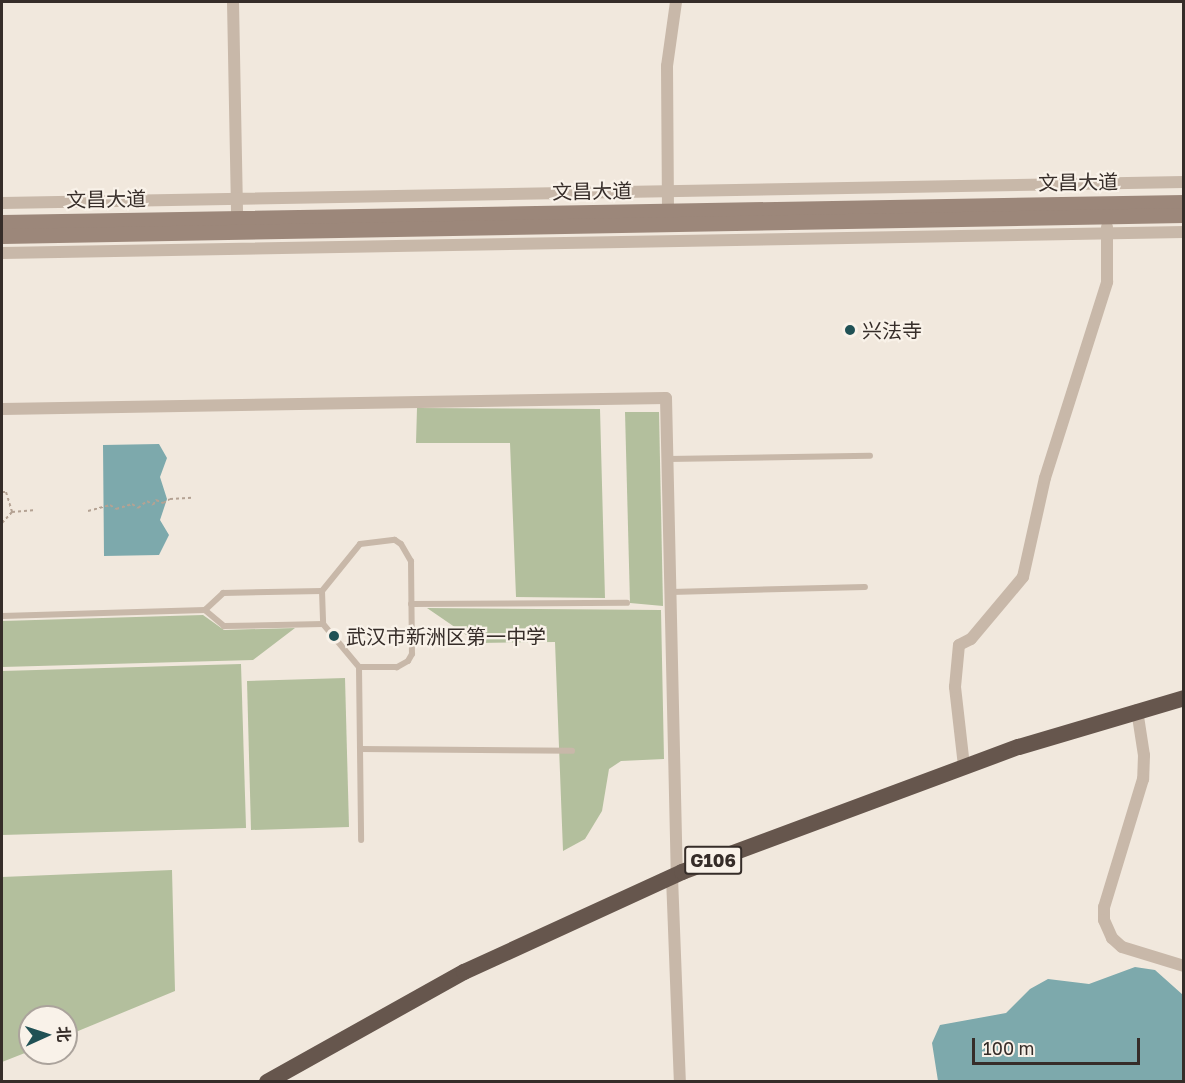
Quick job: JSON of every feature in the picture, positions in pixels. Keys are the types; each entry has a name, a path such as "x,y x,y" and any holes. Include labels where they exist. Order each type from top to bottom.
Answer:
{"highway":[{"name":"G106","path":"267,1082 464,972 674,876 964,766 1137,710 1184,698"}],"main road":[{"name":"文昌大道","path":"2,222 1184,202"},
{"name":"文昌大道","path":"2,236 1184,215"}],"street":[{"path":"232,2 237,218"},
{"path":"668,210 667,66 676,2"},
{"path":"2,203 1184,182"},
{"path":"964,766 956,687 958,645 971,639 1023,577 1045,478 1107,282 1107,216"},
{"path":"2,253 1184,232"},
{"path":"2,409 666,398 680,1082"},
{"path":"1137,710 1144,755 1143,779 1104,907 1104,920 1112,938 1122,947 1184,966"}],"lane":[{"path":"668,459 870,456"},
{"path":"359,667 397,668 408,662 412,654 411,561 406,549 395,540 360,544 322,591 323,624 359,667 362,840"},
{"path":"671,592 865,587"},
{"path":"2,616 205,610 224,593 322,591"},
{"path":"411,604 627,603"},
{"path":"205,610 224,626 323,624"},
{"path":"360,749 572,751"}],"path":[{"path":"2,492 6,492 12,512"},
{"path":"88,511 110,505 116,509 118,505 125,509 132,504 138,508 147,501 153,505 156,500 163,503 170,499 192,498"},
{"path":"2,523 12,512 36,510"}],"green space":[{"path":"417,408 600,409 605,598 516,597 510,443 416,443"},
{"path":"625,412 659,412 663,606 630,603"},
{"path":"427,608 661,610 664,759 621,761 609,769 602,811 585,839 563,851 555,642 478,643"},
{"path":"203,615 224,630 295,628 253,660 2,667 2,621"},
{"path":"241,664 246,828 2,835 2,671"},
{"path":"345,678 349,827 251,830 247,681"},
{"path":"172,870 175,991 78,1031 78,1005 18,1005 18,1056 2,1062 2,877"}],"water":[{"path":"159,444 167,458 160,477 167,499 160,520 169,535 159,555 104,556 103,445"},
{"path":"1135,967 1155,970 1183,995 1183,1081 938,1081 932,1043 940,1025 1006,1013 1030,989 1048,979 1089,984"}],"place":[{"name":"兴法寺","path":"850,330"},
{"name":"武汉市新洲区第一中学","path":"334,636"}]}
